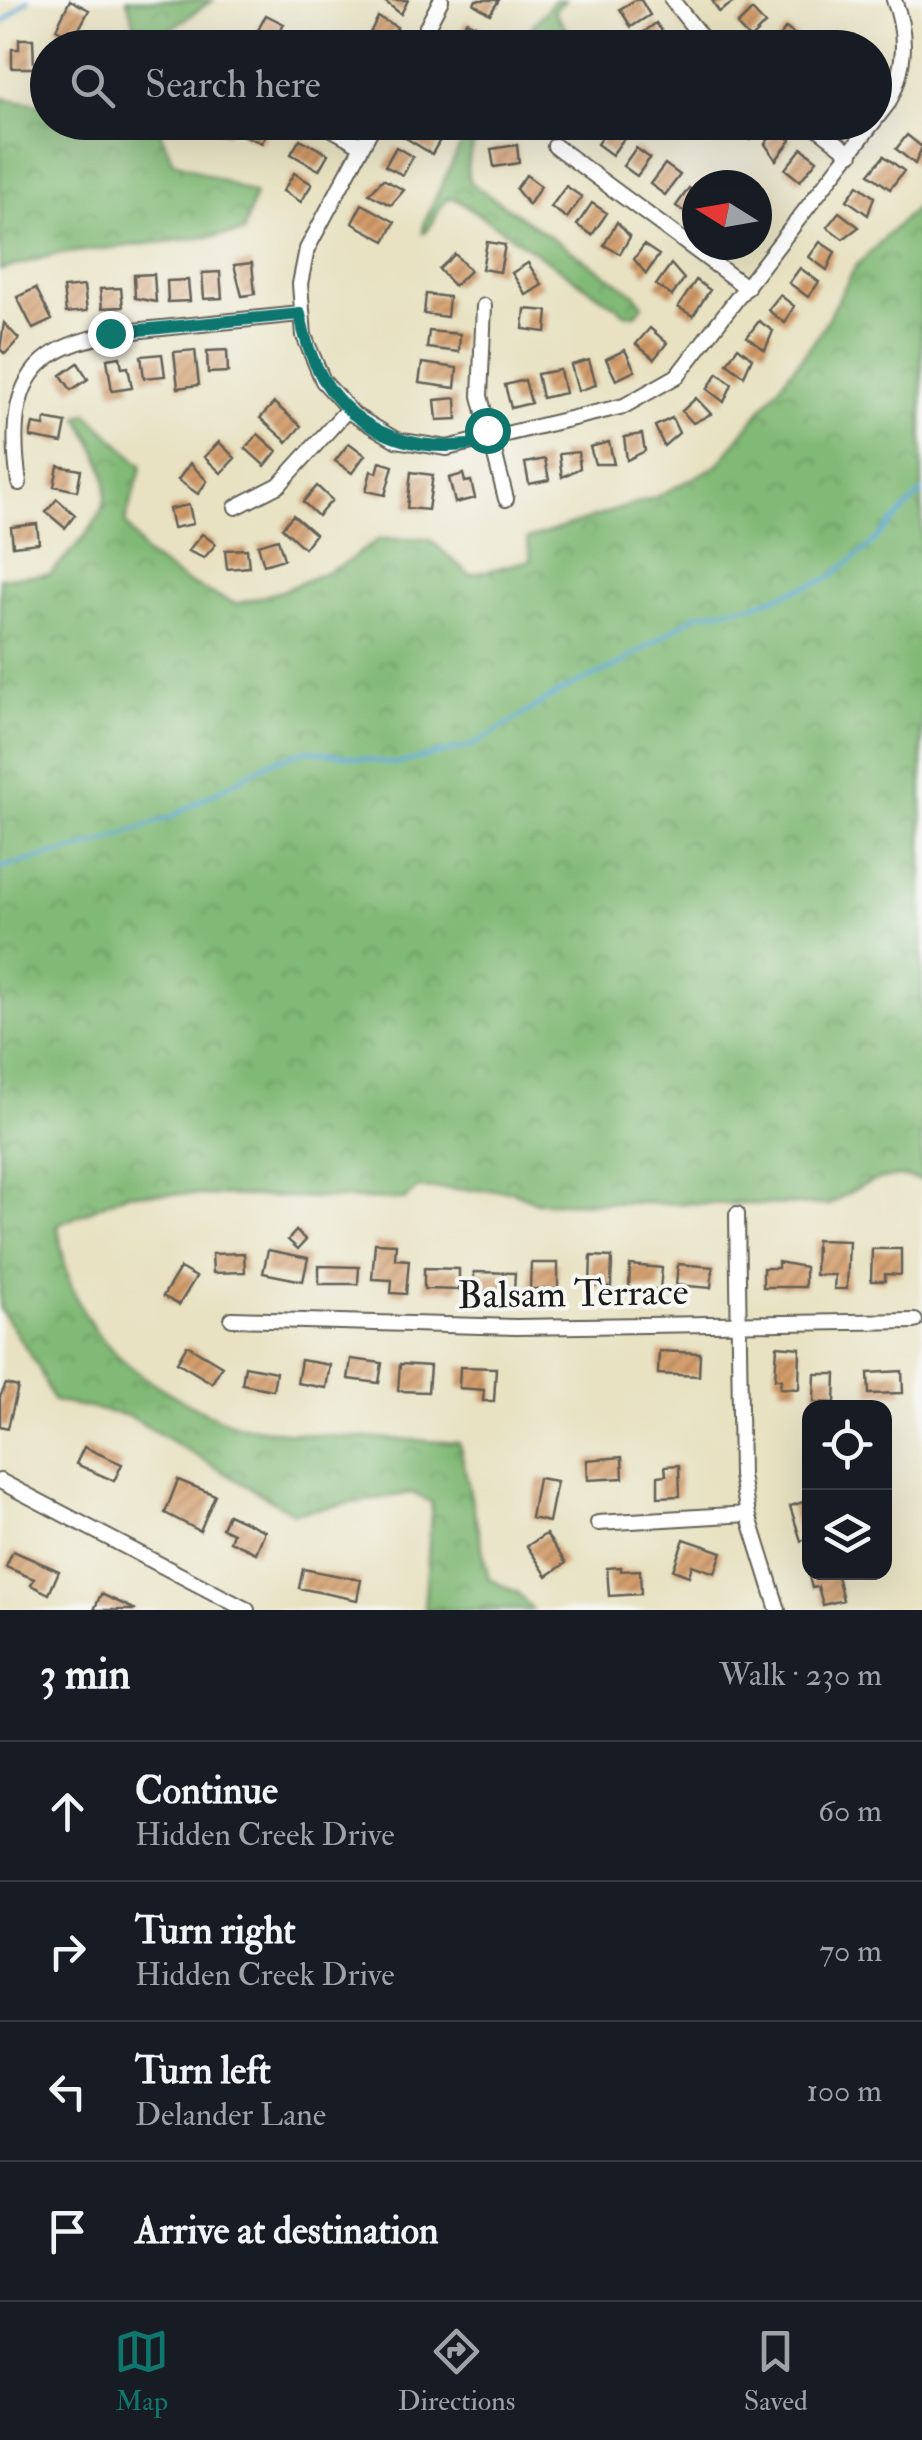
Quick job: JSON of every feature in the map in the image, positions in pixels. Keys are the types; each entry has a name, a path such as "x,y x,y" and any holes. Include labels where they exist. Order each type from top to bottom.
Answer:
{"street":[{"path":"425,30 441,0"},
{"path":"672,0 696,30"},
{"path":"892,91 898,82 904,36 894,0"},
{"path":"352,140 362,146"},
{"path":"365,140 307,249 300,284 300,314 311,360 348,409 376,430 421,446 447,448 610,410 653,392 677,376 860,140"},
{"path":"833,140 851,154"},
{"path":"556,146 748,288"},
{"path":"484,306 480,396 506,499"},
{"path":"18,483 9,456 6,410 22,372 48,349 110,333 300,314"},
{"path":"236,507 279,485 348,409"},
{"path":"737,1214 740,1451 748,1514 778,1610"},
{"name":"Balsam Terrace","path":"232,1319 397,1326 915,1321"},
{"path":"0,1480 247,1610"},
{"path":"598,1523 748,1514"}],"green space":[{"path":"127,0 213,0 169,30 136,30"},
{"path":"555,0 565,0 554,11 567,30 529,30"},
{"path":"0,98 30,102 30,140 164,140 173,161 255,194 243,233 57,254 0,270"},
{"path":"463,140 477,140 468,160 471,183 635,294 643,305 636,314 627,314 456,199 448,198 423,233 424,222"},
{"path":"922,201 922,1181 885,1178 829,1205 536,1202 513,1191 418,1188 404,1200 128,1193 58,1225 70,1283 94,1329 131,1367 187,1403 227,1421 269,1430 459,1443 489,1579 518,1593 533,1610 424,1610 432,1503 412,1493 293,1513 129,1416 53,1401 38,1366 0,1309 0,578 50,574 98,517 106,484 93,444 78,417 87,413 142,466 125,522 146,555 188,583 236,604 282,591 344,564 379,539 429,539 470,575 531,560 527,539 656,497 718,465 818,336 856,266"}],"building":[{"path":"70,0 89,10 78,30 56,29"},
{"path":"383,0 408,0 401,14"},
{"path":"476,0 499,0 490,14 474,4"},
{"path":"641,0 650,15 631,27 620,9"},
{"path":"712,0 737,0 719,12"},
{"path":"752,10 765,24 759,30 742,30 737,25"},
{"path":"266,15 284,24 281,30 258,30"},
{"path":"378,17 397,27 396,30 372,30"},
{"path":"466,21 486,30 462,30"},
{"path":"19,39 30,39 30,68 12,68 12,49 19,49"},
{"path":"907,135 922,147 915,164 896,149"},
{"path":"302,140 328,154 319,170 291,154"},
{"path":"409,140 440,140 432,154"},
{"path":"600,140 623,140 612,155 597,144"},
{"path":"768,140 791,140 776,160 765,144"},
{"path":"517,145 519,163 494,167 491,149"},
{"path":"396,147 413,157 403,175 385,166"},
{"path":"636,148 650,158 637,176 623,166"},
{"path":"802,148 817,160 800,181 785,169"},
{"path":"884,156 904,171 890,189 869,174"},
{"path":"665,164 680,175 665,195 650,184"},
{"path":"294,173 312,184 301,202 283,191"},
{"path":"526,175 541,186 529,205 516,189"},
{"path":"383,179 404,190 391,205 369,194"},
{"path":"858,185 874,197 868,215 847,200"},
{"path":"566,186 582,197 567,218 551,207"},
{"path":"592,203 607,213 592,235 577,225"},
{"path":"362,204 395,222 385,241 352,223"},
{"path":"839,212 859,227 843,239 827,227"},
{"path":"617,222 630,237 620,254 604,245"},
{"path":"487,242 505,245 500,272 482,269"},
{"path":"820,242 835,252 827,270 809,257"},
{"path":"644,245 659,255 646,274 634,259"},
{"path":"455,254 470,271 454,286 439,269"},
{"path":"252,263 255,294 242,296 234,265"},
{"path":"528,263 542,285 526,295 512,273"},
{"path":"671,264 684,279 672,296 656,285"},
{"path":"800,268 819,282 808,297 789,283"},
{"path":"220,272 222,298 204,299 202,273"},
{"path":"154,274 156,302 135,298 134,275"},
{"path":"188,280 190,301 168,302 167,281"},
{"path":"696,280 710,290 693,316 678,307"},
{"path":"84,286 87,311 66,313 63,288"},
{"path":"36,288 52,320 33,329 17,297"},
{"path":"121,288 123,307 102,308 100,289"},
{"path":"426,294 449,297 447,317 424,314"},
{"path":"780,295 794,306 785,323 768,310"},
{"path":"525,309 548,311 546,332 523,329"},
{"path":"759,321 773,331 765,350 747,337"},
{"path":"4,323 19,339 5,354 0,349"},
{"path":"650,328 667,343 654,359 636,344"},
{"path":"429,331 460,334 459,352 427,348"},
{"path":"738,347 752,358 744,376 727,363"},
{"path":"195,350 199,385 178,388 174,352"},
{"path":"227,350 228,372 208,373 207,351"},
{"path":"625,350 635,371 616,380 606,359"},
{"path":"162,354 165,376 144,378 141,356"},
{"path":"120,357 122,368 128,367 132,388 112,391 107,359"},
{"path":"589,360 596,385 578,391 571,365"},
{"path":"78,363 88,379 71,390 61,375"},
{"path":"422,363 457,368 455,388 419,383"},
{"path":"560,370 565,393 542,398 537,374"},
{"path":"718,373 732,384 724,402 707,389"},
{"path":"525,380 531,403 511,408 505,385"},
{"path":"456,398 457,419 437,420 435,400"},
{"path":"696,398 711,414 693,423 682,411"},
{"path":"274,403 301,426 287,442 260,418"},
{"path":"672,418 679,433 664,446 655,426"},
{"path":"45,419 66,423 62,443 30,437 33,424 44,426"},
{"path":"258,434 277,451 265,466 245,448"},
{"path":"642,434 645,451 627,460 624,437"},
{"path":"219,442 235,458 221,473 204,457"},
{"path":"609,442 614,464 595,464 590,447"},
{"path":"349,443 365,455 352,473 335,461"},
{"path":"578,452 580,468 562,477 559,454"},
{"path":"545,459 549,480 529,484 525,463"},
{"path":"380,462 393,466 385,495 366,491 371,471 377,473"},
{"path":"190,463 207,481 198,494 178,480"},
{"path":"58,466 81,470 77,491 54,486"},
{"path":"411,472 433,475 428,510 407,508"},
{"path":"463,474 465,482 471,481 475,498 455,503 449,478"},
{"path":"317,486 332,500 318,516 303,502"},
{"path":"57,499 75,515 65,528 46,512"},
{"path":"189,505 193,524 173,528 169,509"},
{"path":"293,515 315,534 304,548 282,528"},
{"path":"37,524 39,543 13,546 11,527"},
{"path":"202,534 216,544 204,558 188,551"},
{"path":"278,539 284,559 264,565 258,545"},
{"path":"247,549 249,567 227,569 225,550"},
{"path":"296,1231 306,1240 298,1249 288,1240"},
{"path":"816,1240 849,1241 847,1289 834,1289 835,1275 815,1275"},
{"path":"375,1243 396,1244 395,1259 409,1260 406,1294 391,1293 392,1280 372,1279"},
{"path":"872,1249 901,1249 901,1275 885,1274 885,1281 871,1281"},
{"path":"268,1250 308,1258 303,1281 263,1273"},
{"path":"244,1253 245,1272 213,1273 212,1254"},
{"path":"591,1256 612,1257 611,1287 590,1286"},
{"path":"778,1262 805,1267 805,1287 763,1287 763,1268 778,1268"},
{"path":"531,1263 558,1263 558,1289 530,1289"},
{"path":"678,1264 713,1267 711,1288 676,1285"},
{"path":"630,1265 662,1268 660,1290 629,1288"},
{"path":"319,1266 359,1267 358,1284 319,1284"},
{"path":"180,1268 196,1277 179,1305 163,1296"},
{"path":"424,1268 459,1269 459,1290 424,1289"},
{"path":"474,1272 515,1273 514,1292 474,1291"},
{"path":"187,1345 222,1366 212,1383 177,1362"},
{"path":"777,1346 800,1348 799,1389 780,1388 781,1379 775,1379"},
{"path":"659,1351 700,1353 699,1376 658,1374"},
{"path":"351,1359 382,1363 379,1383 348,1379"},
{"path":"301,1360 330,1365 326,1388 297,1383"},
{"path":"400,1364 430,1366 428,1392 398,1391"},
{"path":"245,1366 276,1372 273,1390 242,1384"},
{"path":"460,1367 496,1368 494,1401 483,1401 484,1390 459,1388"},
{"path":"902,1371 903,1393 869,1394 868,1373"},
{"path":"815,1374 836,1374 835,1400 814,1400"},
{"path":"6,1384 18,1387 8,1428 0,1426 0,1397"},
{"path":"84,1447 122,1464 114,1481 76,1464"},
{"path":"622,1457 623,1478 588,1480 587,1460"},
{"path":"679,1465 680,1496 658,1497 658,1476 666,1475 665,1466"},
{"path":"538,1478 557,1481 549,1522 531,1518"},
{"path":"178,1480 215,1495 200,1531 165,1513"},
{"path":"802,1502 801,1541 790,1506"},
{"path":"228,1514 265,1531 256,1553 230,1541 233,1533 222,1528"},
{"path":"546,1534 566,1563 547,1576 527,1546"},
{"path":"684,1539 722,1552 715,1573 692,1565 689,1576 673,1570"},
{"path":"13,1551 59,1571 49,1594 31,1585 34,1579 6,1567"},
{"path":"621,1567 621,1571 640,1570 641,1594 609,1596 607,1568"},
{"path":"303,1569 361,1580 357,1600 299,1588"},
{"path":"810,1580 838,1580 843,1600 823,1605 818,1587 812,1588"},
{"path":"101,1594 136,1610 94,1610"}],"waterway":[{"path":"0,25 28,0"},
{"path":"0,868 101,843 171,817 270,762 308,750 395,764 472,746 563,690 617,666 697,614 753,605 828,579 866,549 922,492"}],"route":[{"path":"110,333 300,314 311,360 323,381 338,400 376,430 396,440 447,448 490,441 487,430"}]}
